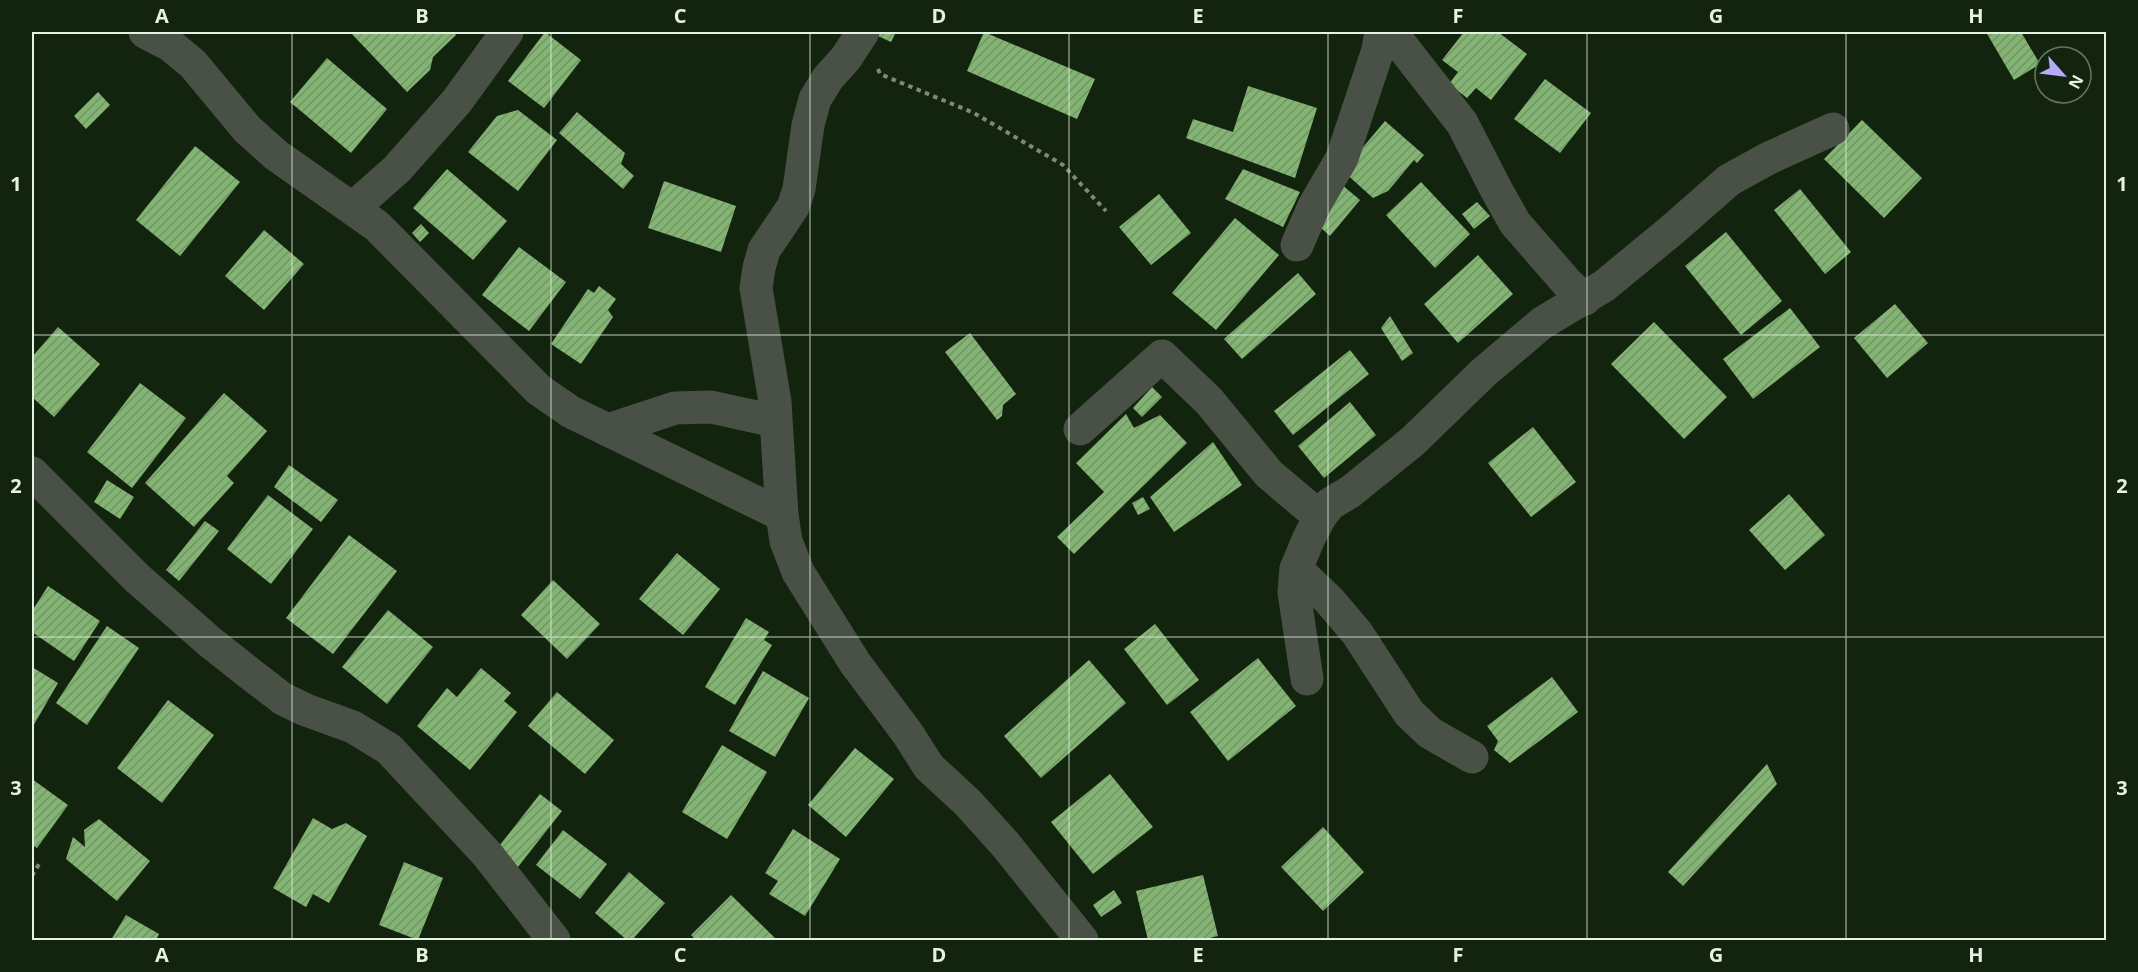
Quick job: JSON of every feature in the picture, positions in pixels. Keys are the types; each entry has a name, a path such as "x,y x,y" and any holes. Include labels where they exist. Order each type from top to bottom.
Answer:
{"street":[{"path":"145,32 170,45 193,64 247,129 276,155 377,226 539,390 571,412 782,515"},
{"path":"353,208 397,170 457,101 507,32"},
{"path":"863,32 815,99 808,124 799,189 793,207 764,250 759,268 756,288 774,402 786,541 798,572 855,663 908,734 929,767 968,803 1005,844 1082,940"},
{"path":"1297,245 1314,206 1342,158 1378,50 1381,32"},
{"path":"1391,32 1462,123 1515,223 1569,285 1586,299"},
{"path":"1306,679 1293,592 1296,569 1309,538 1330,504 1350,492 1413,441 1483,373 1542,323 1586,299 1604,286 1729,180 1769,158 1833,129"},
{"path":"1080,429 1162,356 1209,401 1269,474 1320,517"},
{"path":"608,430 675,408 711,408 775,421"},
{"path":"32,473 137,578 253,676 283,699 353,727 389,749 487,854 554,940"},
{"path":"1296,569 1329,600 1357,633 1409,713 1430,733 1472,757"}],"path":[{"path":"876,64 880,74 974,113 1063,165 1106,211"},
{"path":"32,876 39,864"}],"building":[{"path":"350,32 453,32 456,35 433,57 430,70 407,92"},
{"path":"545,32 581,60 544,108 508,81"},
{"path":"879,32 896,32 891,42 878,36"},
{"path":"984,32 1095,79 1077,119 967,71"},
{"path":"1464,32 1498,32 1527,54 1491,100 1476,88 1467,98 1449,84 1458,72 1442,60"},
{"path":"1986,32 2021,32 2033,52 2033,68 2014,80"},
{"path":"327,58 387,109 351,153 290,102"},
{"path":"1545,79 1591,113 1560,153 1514,119"},
{"path":"1248,86 1317,108 1295,178 1186,138 1193,119 1233,132"},
{"path":"98,92 110,105 86,129 74,116"},
{"path":"518,110 557,140 518,191 468,152 497,116"},
{"path":"577,112 625,153 621,164 634,176 623,189 559,133"},
{"path":"1862,120 1922,178 1884,218 1824,159"},
{"path":"1385,121 1424,155 1417,163 1414,160 1388,191 1373,198 1343,171"},
{"path":"195,146 240,182 180,256 136,220"},
{"path":"447,169 507,221 473,260 413,208"},
{"path":"1243,169 1300,192 1283,227 1225,199"},
{"path":"664,181 736,206 721,252 648,228"},
{"path":"1421,182 1470,234 1435,268 1386,215"},
{"path":"1341,184 1360,200 1330,236 1311,219"},
{"path":"1800,189 1851,252 1825,274 1774,210"},
{"path":"1159,194 1191,233 1151,265 1119,227"},
{"path":"1477,202 1490,216 1474,229 1462,214"},
{"path":"1235,218 1279,255 1216,330 1172,293"},
{"path":"421,224 429,233 420,242 412,233"},
{"path":"264,230 304,264 264,310 225,276"},
{"path":"1726,232 1782,301 1741,335 1685,266"},
{"path":"519,247 566,282 529,331 482,295"},
{"path":"1478,255 1513,294 1458,343 1424,304"},
{"path":"1298,273 1316,294 1242,359 1224,339"},
{"path":"599,286 616,299 608,310 613,317 581,364 551,344 588,289 594,293"},
{"path":"1895,304 1928,343 1887,378 1854,338"},
{"path":"1790,308 1820,347 1753,399 1723,359"},
{"path":"1390,316 1413,353 1402,361 1381,328"},
{"path":"1654,322 1727,397 1684,439 1611,364"},
{"path":"58,327 100,364 54,417 32,397 32,357"},
{"path":"970,333 1016,394 1003,405 1002,416 997,420 945,352"},
{"path":"1350,350 1369,374 1293,435 1274,411"},
{"path":"140,383 186,418 132,488 87,452"},
{"path":"1152,387 1162,397 1142,417 1133,408"},
{"path":"224,393 267,431 227,476 234,483 194,527 145,483"},
{"path":"1350,402 1376,435 1324,478 1298,446"},
{"path":"1126,414 1134,428 1160,415 1187,443 1074,554 1057,537 1104,492 1076,463"},
{"path":"1533,427 1576,482 1531,517 1488,463"},
{"path":"1213,442 1242,485 1174,532 1150,497"},
{"path":"289,465 338,500 321,522 274,487"},
{"path":"107,480 134,497 120,519 94,502"},
{"path":"1789,494 1825,535 1785,570 1749,530"},
{"path":"268,495 313,529 271,584 227,549"},
{"path":"1143,497 1150,509 1138,515 1132,503"},
{"path":"205,521 219,531 179,581 166,570"},
{"path":"349,535 397,571 333,654 286,618"},
{"path":"677,553 720,589 683,635 639,599"},
{"path":"553,580 600,624 567,659 521,615"},
{"path":"48,586 100,621 74,661 32,632 32,611"},
{"path":"388,610 433,647 387,704 342,667"},
{"path":"746,618 769,632 764,640 772,645 735,705 705,687"},
{"path":"1155,624 1199,680 1167,705 1124,649"},
{"path":"107,626 139,648 87,725 56,703"},
{"path":"1258,658 1296,706 1228,761 1190,712"},
{"path":"1089,660 1126,703 1041,778 1004,736"},
{"path":"32,667 58,683 32,728"},
{"path":"481,668 511,693 504,701 517,712 470,770 417,726 447,688 457,697"},
{"path":"763,671 809,698 775,757 729,731"},
{"path":"1552,677 1578,712 1510,763 1494,750 1498,741 1487,726"},
{"path":"557,692 614,740 585,774 528,726"},
{"path":"168,700 214,735 162,803 117,768"},
{"path":"722,745 767,772 727,839 682,812"},
{"path":"855,748 894,779 846,837 808,805"},
{"path":"1767,764 1777,784 1683,886 1668,872"},
{"path":"1110,774 1153,827 1093,874 1051,822"},
{"path":"32,779 68,805 37,848 32,845"},
{"path":"540,794 562,811 514,872 492,855"},
{"path":"313,818 332,829 346,823 367,836 329,903 313,894 306,907 273,888"},
{"path":"99,819 150,861 117,901 66,859 73,837 85,847 84,830"},
{"path":"1323,827 1364,872 1323,911 1281,867"},
{"path":"793,829 840,859 805,916 769,894 778,881 765,873"},
{"path":"563,830 607,864 580,899 536,865"},
{"path":"404,862 443,878 418,940 379,925"},
{"path":"629,872 665,903 632,940 627,940 595,913"},
{"path":"1203,875 1218,936 1201,940 1148,940 1136,891"},
{"path":"1114,890 1122,903 1101,917 1093,905"},
{"path":"731,895 777,940 696,940 691,935"},
{"path":"126,915 159,934 156,940 111,940"}]}
